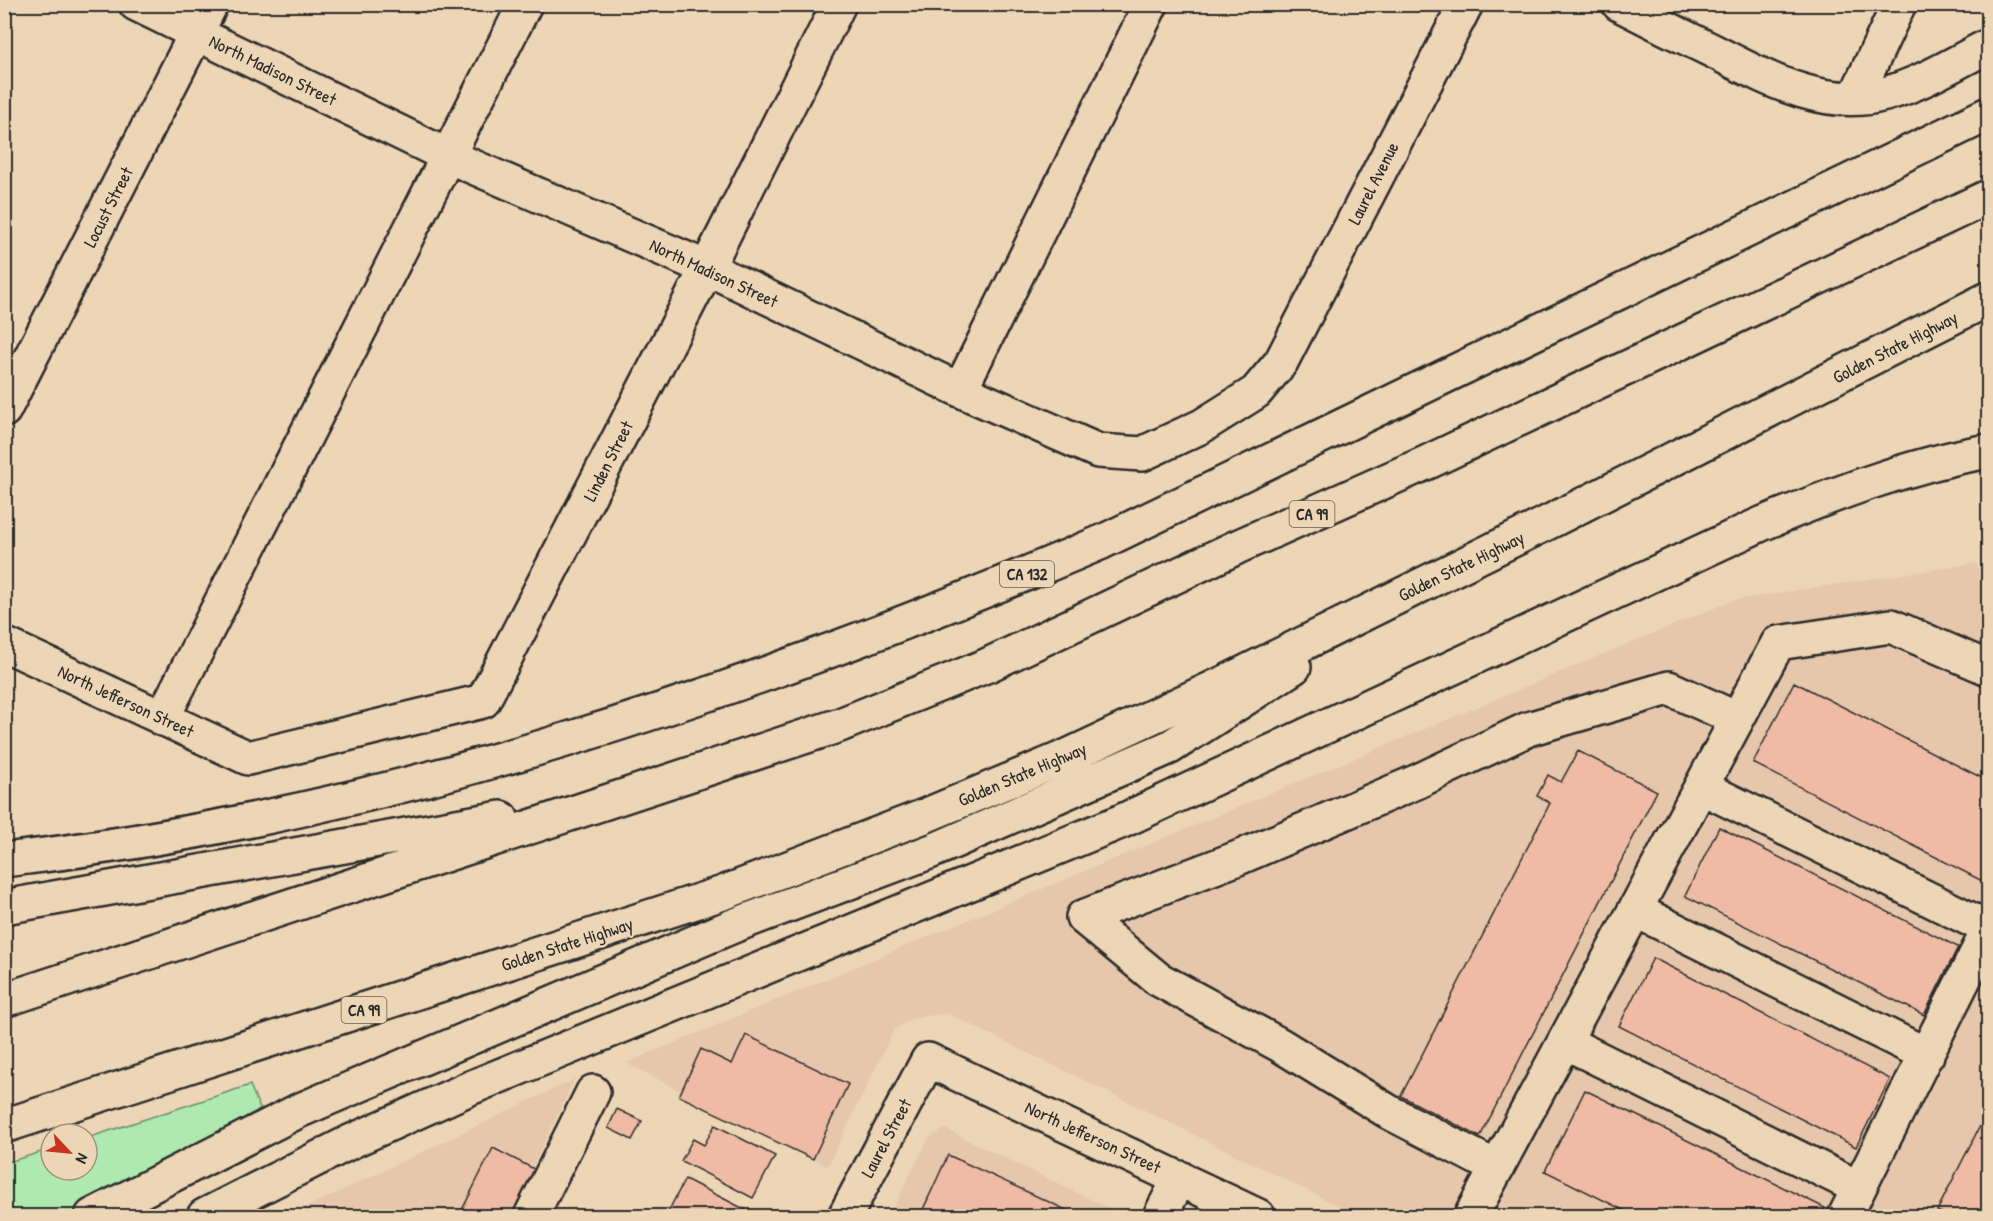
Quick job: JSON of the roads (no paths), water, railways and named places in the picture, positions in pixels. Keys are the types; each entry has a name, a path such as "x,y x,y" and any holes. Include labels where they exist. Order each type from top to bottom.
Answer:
{"main road":[{"name":"North Madison Street","path":"136,4 204,18 448,156 707,268 960,390 1098,451 1142,454 1202,426 1257,392 1281,362"},
{"path":"162,719 525,4"},
{"name":"Linden Street","path":"248,758 483,701 707,268 840,4"},
{"path":"960,390 1151,4"},
{"name":"Laurel Avenue","path":"1281,362 1466,4"},
{"path":"1619,4 1772,81 1829,97 1855,98 1884,94 1912,84 1989,46"},
{"path":"1855,98 1899,4"},
{"name":"Locust Street","path":"4,410 204,18"},
{"name":"CA 132","path":"4,860 121,846 397,789 638,718 852,643 972,597 1102,542 1989,114"},
{"name":"CA 99","path":"4,1000 840,725 988,665 1237,547 1428,462 1989,196"},
{"name":"Golden State Highway","path":"4,1126 723,893 922,817 1080,750 1429,581 1989,299"},
{"path":"204,1216 352,1141 471,1088 1120,822 1759,525 1824,498 1900,472 1989,451"},
{"path":"92,1216 298,1111 722,931 932,850 1170,747 1429,581"},
{"path":"1481,1213 1497,1168 1778,643 1891,626 1989,668"},
{"name":"North Jefferson Street","path":"4,644 248,758"},
{"path":"1497,1168 1389,1113 1280,1045 1158,979 1083,917 1238,858 1416,782 1539,726 1669,688 1737,719"},
{"path":"1701,788 1989,929 1845,1216"},
{"path":"4,908 620,796"},
{"path":"1635,910 1927,1054"},
{"path":"1565,1042 1859,1188"},
{"name":"North Jefferson Street","path":"927,1060 1258,1216"},
{"name":"Laurel Street","path":"845,1216 927,1060"},
{"path":"531,1216 593,1092"},
{"path":"1160,1216 1180,1178"}]}
